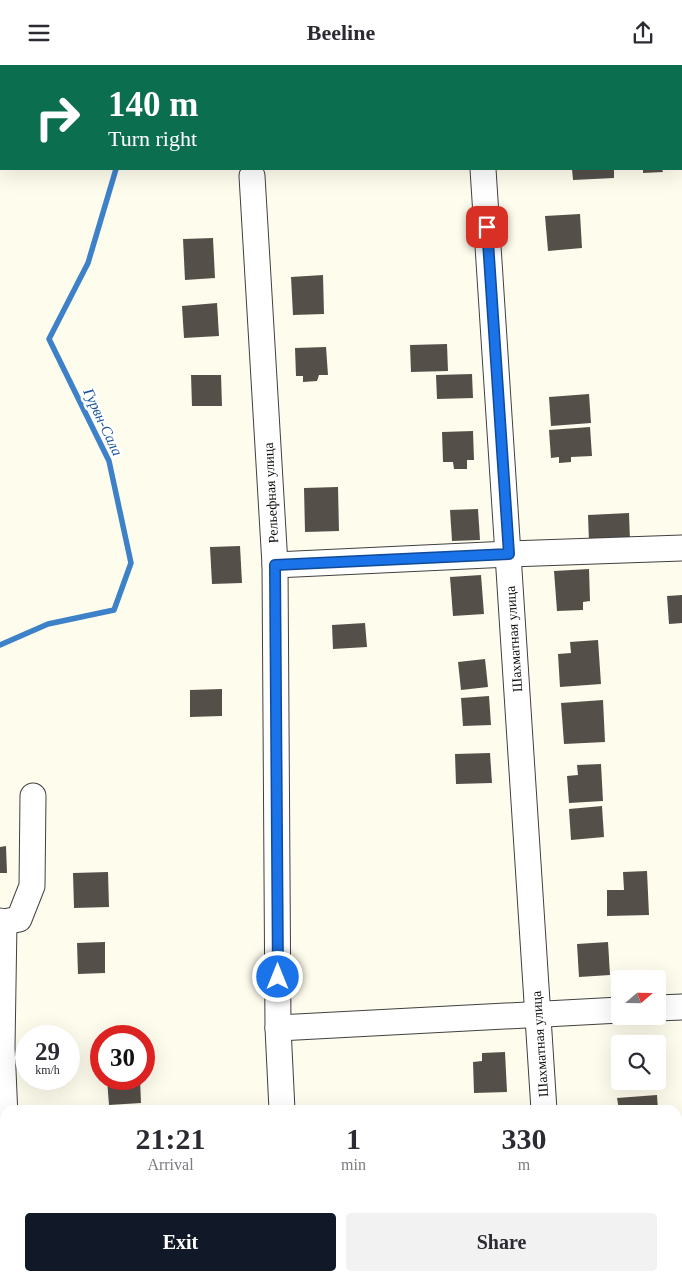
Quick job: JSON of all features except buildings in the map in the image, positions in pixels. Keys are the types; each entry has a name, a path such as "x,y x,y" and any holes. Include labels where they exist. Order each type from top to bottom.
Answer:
{"street":[{"name":"Шахматная улица","path":"483,170 544,1105"},
{"name":"Рельефная улица","path":"252,176 275,565 278,1028 282,1105"},
{"path":"275,565 682,548"},
{"path":"4,1105 2,1047 2,921 18,919 32,887 33,796"},
{"path":"666,1008 682,1007"},
{"path":"278,1028 611,1011"}],"waterway":[{"name":"Гурвн-Сала","path":"0,645 48,624 114,610 131,563 109,461 49,339 88,263 116,170"}],"route":[{"path":"278,977 275,565 509,554 487,227"}]}
